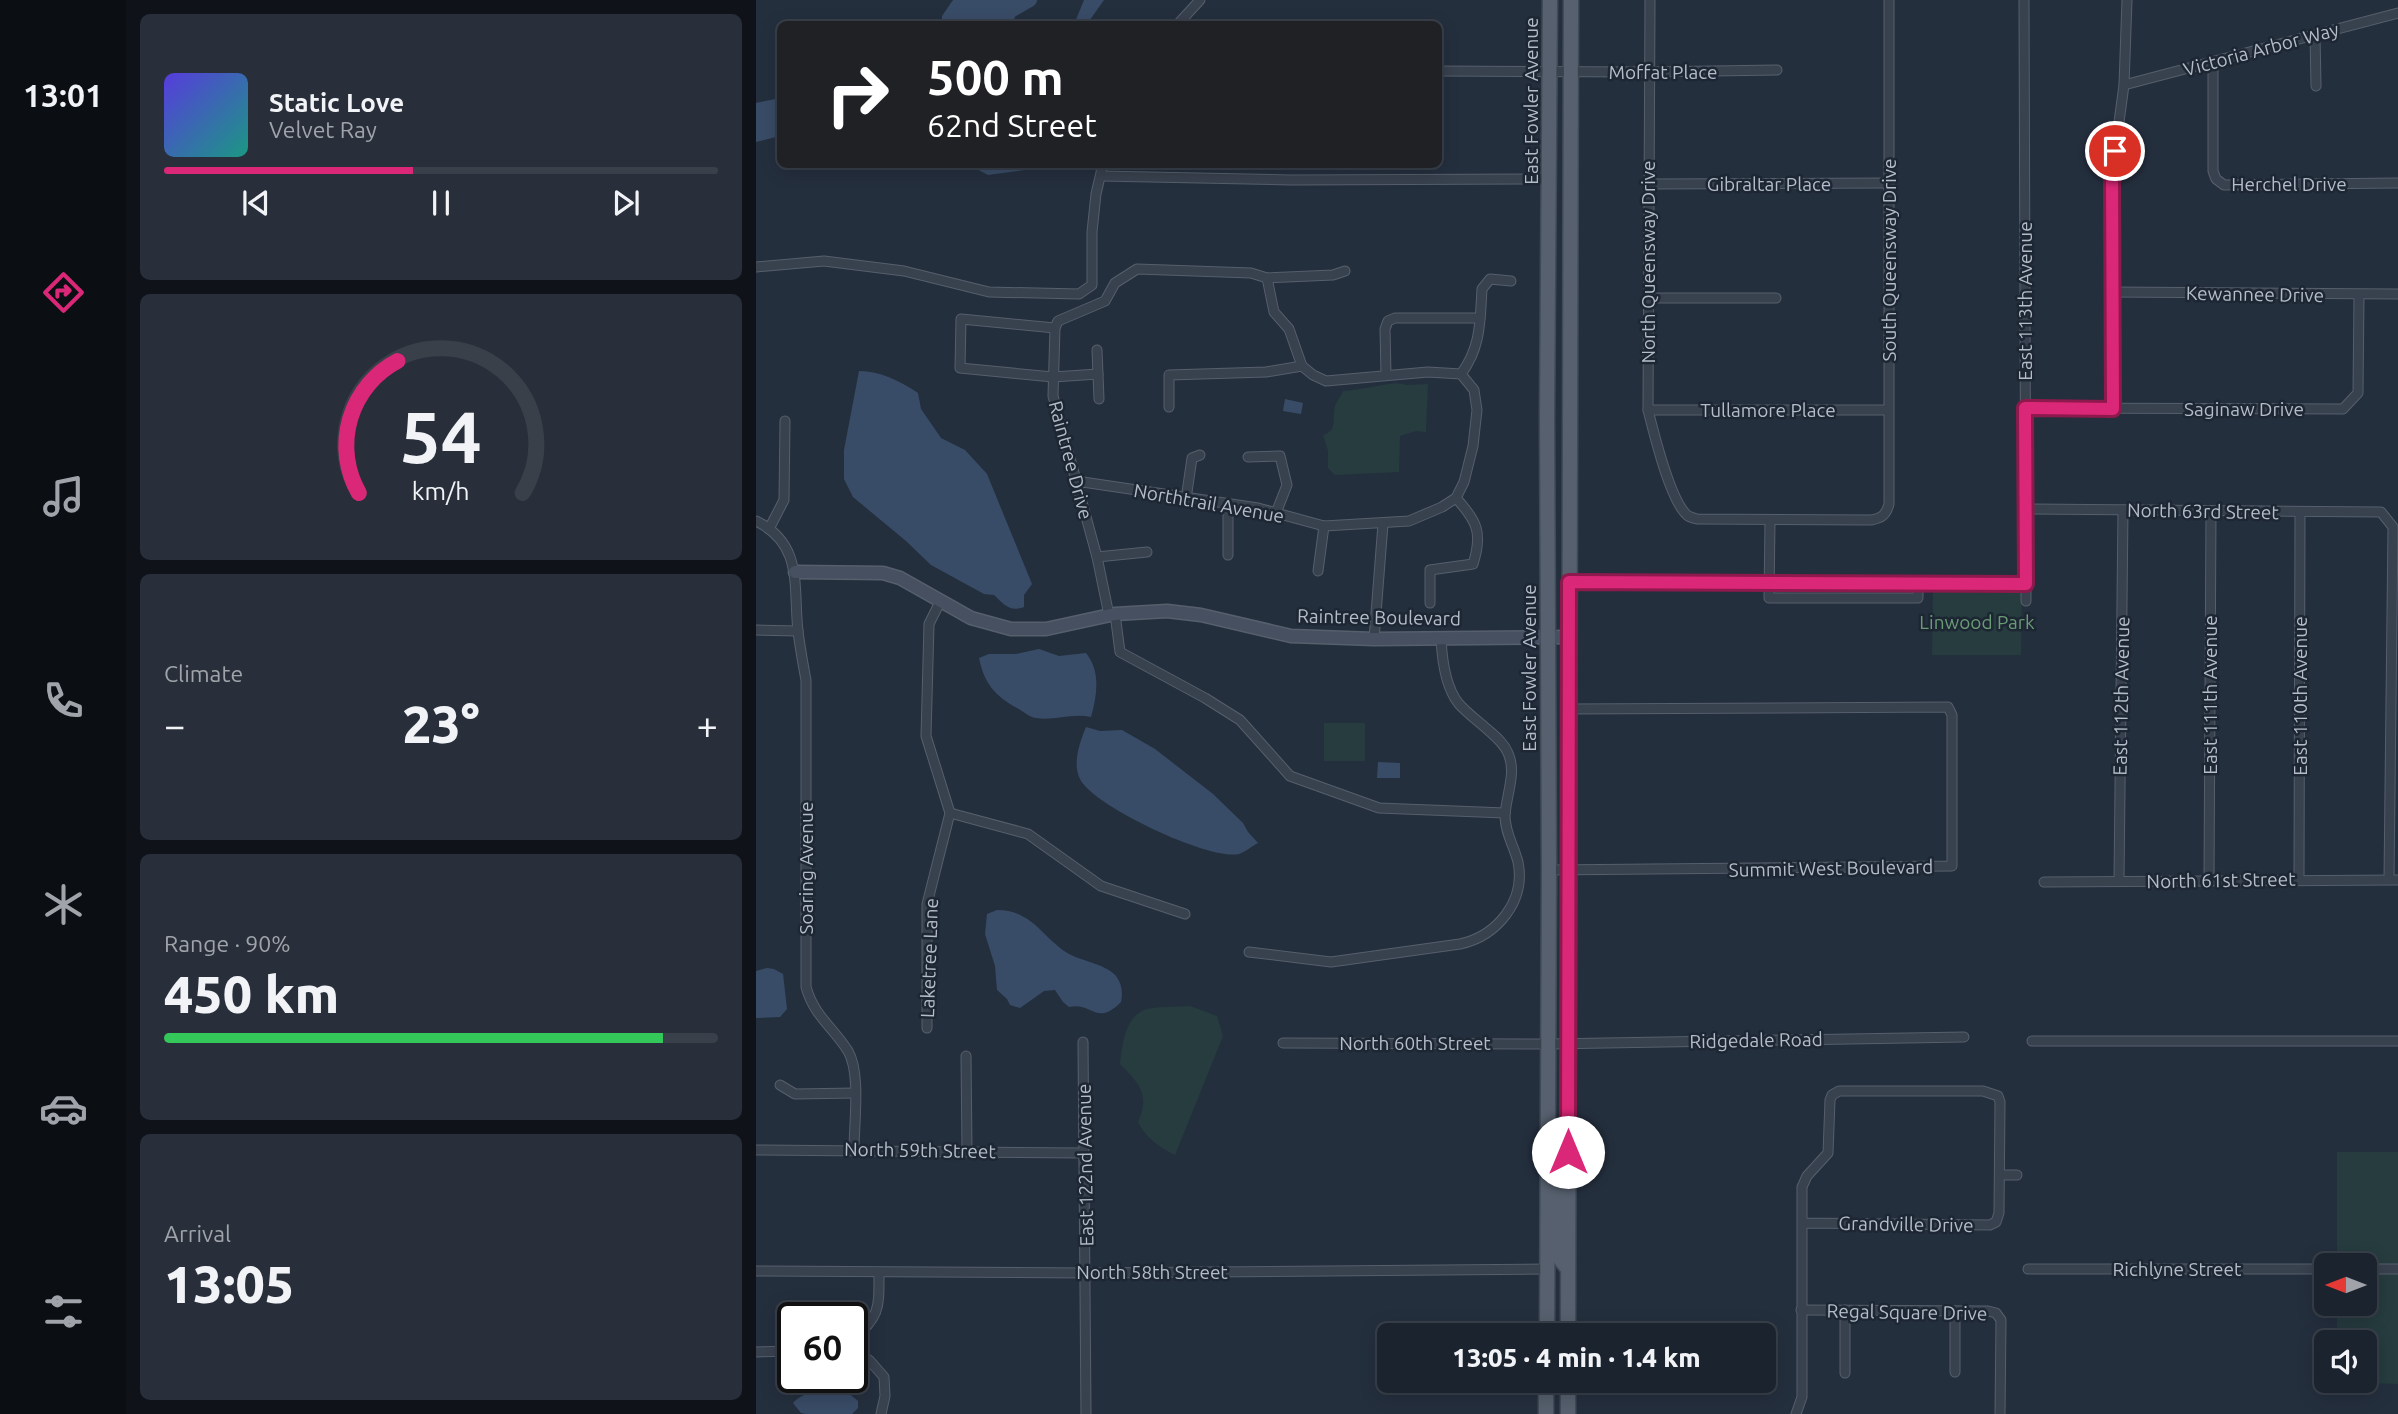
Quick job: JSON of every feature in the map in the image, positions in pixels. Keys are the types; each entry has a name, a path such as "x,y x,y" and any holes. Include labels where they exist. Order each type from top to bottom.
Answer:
{"main road":[{"name":"East Fowler Avenue","path":"1547,1323 1550,0"},
{"name":"East Fowler Avenue","path":"1569,1323 1571,0"},
{"path":"1547,418 1557,505 1558,568 1569,582"},
{"path":"1548,1152 1555,1158 1560,1259 1569,1270"},
{"path":"1546,1393 1546,1414"},
{"path":"1568,1393 1568,1414"}],"street":[{"path":"1181,21 1200,0"},
{"name":"North Queensway Drive","path":"1650,0 1648,410 1666,472 1679,505 1688,516 1697,519 1770,520"},
{"name":"South Queensway Drive","path":"1770,520 1871,520 1881,518 1889,504 1889,0"},
{"name":"East 113th Avenue","path":"2024,0 2026,601"},
{"path":"2113,409 2112,174 2124,85 2127,0"},
{"name":"Victoria Arbor Way","path":"2124,85 2398,13"},
{"path":"2315,35 2316,86"},
{"name":"Herchel Drive","path":"2213,62 2213,171 2216,179 2224,185 2398,183"},
{"name":"Moffat Place","path":"1442,71 1777,70"},
{"path":"756,267 824,261 904,271 989,292 1079,294 1091,285 1092,232 1096,194 1102,168"},
{"path":"1101,176 1292,180 1549,179"},
{"name":"Gibraltar Place","path":"1648,184 1889,183"},
{"path":"1098,374 1053,377 960,368 961,319 1055,328 1058,321 1105,302 1115,283 1137,269 1251,273 1267,278 1333,275 1345,271"},
{"path":"1267,278 1274,312 1289,329 1302,366 1313,375 1326,381 1428,372 1461,374 1474,390 1477,410 1473,446 1464,482 1456,498 1409,521 1383,524 1374,639"},
{"path":"1461,374 1477,345 1482,289 1490,279 1511,281"},
{"name":"Kewannee Drive","path":"2112,292 2398,294"},
{"name":"Saginaw Drive","path":"2025,408 2343,409 2358,393 2359,295"},
{"path":"1648,298 1776,298"},
{"path":"1386,375 1385,329 1388,321 1395,318 1480,318"},
{"name":"Raintree Drive","path":"1055,328 1054,396 1120,652 1240,720 1290,776 1379,808 1505,813"},
{"path":"1097,350 1099,399"},
{"path":"1169,407 1170,375 1266,372 1302,366"},
{"name":"Tullamore Place","path":"1648,410 1887,410"},
{"path":"769,528 784,500 785,421"},
{"path":"1186,499 1192,458 1200,455"},
{"path":"1248,457 1280,456 1287,485 1276,513"},
{"name":"Northtrail Avenue","path":"1076,481 1228,504 1324,526 1383,524"},
{"path":"1430,603 1430,570 1473,564 1478,549 1478,526 1456,498"},
{"path":"1228,504 1228,555"},
{"name":"North 63rd Street","path":"2026,509 2381,512 2393,527 2394,879"},
{"name":"East 112th Avenue","path":"2119,881 2123,510"},
{"name":"East 111th Avenue","path":"2209,880 2211,511"},
{"name":"East 110th Avenue","path":"2299,879 2300,512"},
{"path":"1770,520 1769,598 1918,598 1918,583"},
{"path":"756,522 769,528 785,548 795,572"},
{"path":"1318,571 1324,526"},
{"path":"1097,557 1147,552"},
{"name":"Raintree Boulevard","path":"795,572 883,573 917,586 971,618 1012,629 1046,629 1112,615 1167,611 1292,636 1374,639 1569,637"},
{"name":"Soaring Avenue","path":"795,572 798,631 806,680 806,987 811,1004 848,1051 856,1068 854,1150"},
{"path":"1569,582 2026,584"},
{"path":"940,602 929,624 926,736 950,813 1028,834 1101,886 1185,914"},
{"path":"756,631 798,631"},
{"path":"1249,952 1340,962 1460,944 1485,936 1505,916 1517,891 1519,872 1506,830 1505,813 1512,773 1510,757 1505,746 1458,703 1448,683 1441,638"},
{"name":"Summit West Boulevard","path":"1549,870 1952,866 1952,715 1948,707 1568,709"},
{"name":"Laketree Lane","path":"927,1028 927,904 950,813"},
{"name":"North 61st Street","path":"2043,882 2394,879"},
{"name":"Ridgedale Road","path":"1548,1044 1964,1037"},
{"path":"2032,1041 2398,1041"},
{"name":"East 122nd Avenue","path":"1083,1042 1086,1414"},
{"name":"North 60th Street","path":"1283,1043 1548,1044"},
{"path":"967,1056 967,1150"},
{"path":"780,1085 795,1094 855,1093"},
{"name":"Grandville Drive","path":"1796,1414 1802,1397 1801,1310 1802,1187 1807,1176 1828,1153 1832,1095 1839,1091 1992,1092 1998,1096 2000,1175 1999,1213 1996,1222 1990,1225 1802,1223"},
{"name":"North 59th Street","path":"756,1150 1084,1153"},
{"path":"2000,1175 2017,1175"},
{"name":"North 58th Street","path":"756,1271 1086,1273 1547,1269"},
{"name":"Richlyne Street","path":"2028,1269 2314,1269"},
{"path":"2377,1269 2398,1269"},
{"path":"868,1326 877,1312 879,1273"},
{"name":"Regal Square Drive","path":"1801,1310 1996,1313 2001,1320 2000,1414"},
{"path":"1845,1310 1845,1373"},
{"path":"1955,1311 1955,1372"},
{"path":"756,1352 777,1351"},
{"path":"868,1360 884,1377 881,1414"}],"green space":[{"path":"1396,383 1428,384 1426,432 1416,431 1400,436 1399,472 1335,475 1328,468 1328,451 1323,435 1333,427 1335,406 1343,391"},
{"name":"Linwood Park","path":"1933,588 2022,588 2021,655 1932,655"},
{"path":"1324,723 1365,723 1365,761 1324,761"},
{"path":"1190,1006 1217,1016 1223,1036 1175,1155 1154,1142 1141,1128 1138,1122 1143,1104 1141,1090 1120,1064 1126,1033 1138,1014 1154,1008"},
{"path":"2337,1152 2398,1152 2398,1384 2377,1383 2377,1330 2337,1330 2337,1316 2377,1316 2377,1253 2337,1253"}],"water":[{"path":"953,0 1019,0 1014,21 942,21 942,16"},
{"path":"1084,0 1104,0 1089,21 1075,21"},
{"path":"777,99 777,137 756,142 756,103"},
{"path":"975,168 1039,168 988,175"},
{"path":"859,371 890,378 918,393 921,409 941,438 965,450 987,474 1032,584 1024,595 1024,607 1008,607 994,595 984,594 931,565 853,497 844,479 844,450"},
{"path":"1285,399 1303,403 1301,414 1283,411"},
{"path":"1039,649 1059,656 1086,653 1096,676 1091,717 1033,717 1009,703 992,688 984,675 979,658 989,654 1016,654"},
{"path":"1086,727 1100,731 1122,730 1155,749 1213,794 1243,823 1258,843 1239,854 1224,854 1204,849 1154,829 1106,803 1089,790 1078,773 1078,753"},
{"path":"1378,762 1400,763 1400,778 1377,778"},
{"path":"997,910 1020,915 1061,949 1112,972 1121,985 1121,1002 1106,1013 1100,1013 1077,1006 1069,1007 1055,990 1044,991 1020,1008 1010,1005 997,990 995,966 985,934 987,914"},
{"path":"767,968 783,974 787,1009 780,1017 756,1018 756,971"},
{"path":"848,1393 858,1401 858,1408 852,1414 801,1413 793,1403 808,1394"}],"waterway":[{"path":"1006,21 1009,12 1030,0"}],"route":[{"path":"1568,1152 1569,582 2026,584 2025,408 2113,409 2112,174 2115,151"}]}
